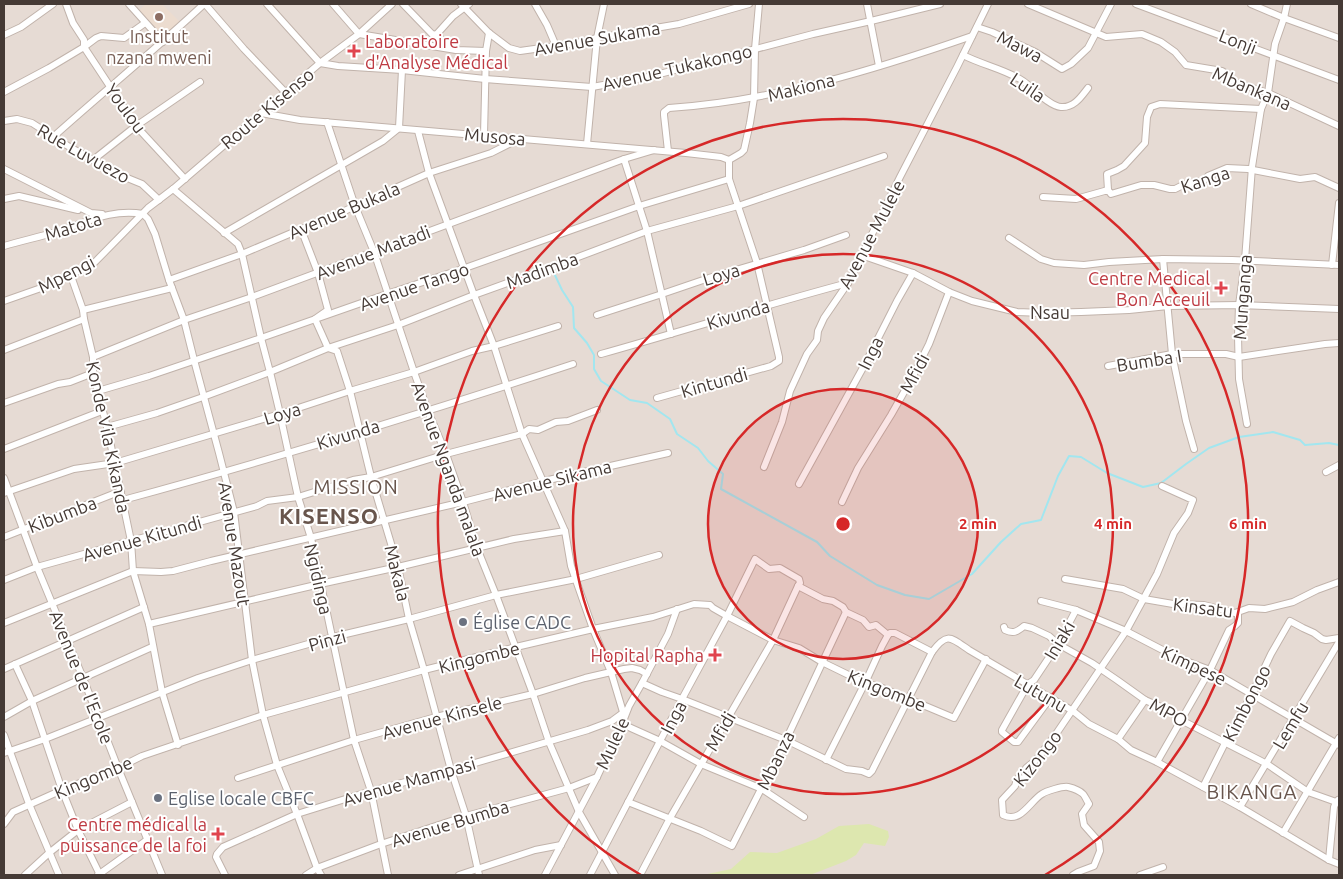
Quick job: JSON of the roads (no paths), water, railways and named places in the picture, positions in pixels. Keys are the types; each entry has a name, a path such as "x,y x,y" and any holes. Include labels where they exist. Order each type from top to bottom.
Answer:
{"street":[{"path":"4,35 21,27 53,4"},
{"name":"Youlou","path":"66,4 73,23 84,40 84,47 136,126 185,179"},
{"path":"129,4 163,42"},
{"path":"53,137 204,4 244,50 286,93"},
{"path":"267,4 320,63"},
{"path":"333,4 359,34 456,50 486,51"},
{"name":"Route Kisenso","path":"143,214 320,63 359,34 392,4"},
{"path":"403,4 432,34 456,50"},
{"path":"538,4 556,46"},
{"path":"587,144 597,38 604,4"},
{"name":"Avenue Sukama","path":"465,5 489,33 509,48 520,51 679,24 749,4"},
{"path":"759,4 755,49 754,98 745,147 741,153 729,160 730,179 757,263 767,305"},
{"path":"867,4 879,66"},
{"name":"Avenue Tukakongo","path":"320,63 592,87 648,77 812,34 940,4"},
{"name":"Avenue Mulele","path":"764,467 782,422 790,390 805,359 817,340 818,331 824,318 848,283 988,4"},
{"name":"Mbankana","path":"1028,4 1106,37 1142,34 1161,42 1175,52 1186,65 1222,71 1234,82 1268,93 1339,126"},
{"path":"1097,32 1111,4"},
{"name":"Lonji","path":"1136,4 1339,80"},
{"path":"1251,4 1339,38"},
{"name":"Munganga","path":"1247,424 1239,379 1239,305 1252,169 1261,109 1268,93 1275,44 1287,4"},
{"path":"436,35 465,5"},
{"path":"4,92 49,68 96,38 101,36 124,38 145,23"},
{"name":"Mawa","path":"977,27 1036,52 1062,69 1069,66 1088,48 1097,32"},
{"path":"484,135 486,51 489,33"},
{"name":"Makiona","path":"668,151 664,115 669,108 716,104 754,98 816,84 972,36"},
{"name":"Luila","path":"963,55 1002,70 1021,80 1047,100 1061,107 1074,105 1088,88"},
{"path":"224,233 383,141 398,128 402,70"},
{"path":"93,160 136,126 200,82"},
{"path":"1108,190 1107,174 1124,166 1145,143 1147,117 1151,107 1160,104 1261,109"},
{"name":"Musosa","path":"261,113 300,120 668,151 721,157 729,160"},
{"name":"Rue Luvuezo","path":"4,122 17,119 27,121 120,175 142,184 159,200"},
{"name":"Avenue Nganda malala","path":"327,122 355,206 374,252 414,372 463,502 476,548 516,647 549,742 579,812 615,875"},
{"path":"418,131 430,173 494,346 522,434 565,531 568,554 576,579 625,711"},
{"name":"Avenue Bukala","path":"169,280 242,254 314,225 430,173 491,153 518,138"},
{"name":"Avenue Matadi","path":"93,357 184,320 318,273 624,159 654,150"},
{"name":"Madimba","path":"107,427 204,397 328,348 398,325 647,231 738,206 884,156"},
{"path":"624,159 647,231 671,334"},
{"name":"Kanga","path":"1042,197 1076,199 1108,190 1111,194 1140,185 1154,185 1176,189 1185,184 1203,181 1208,176 1227,168 1252,169 1300,179 1316,177 1339,188"},
{"path":"4,169 91,213"},
{"name":"Avenue Tango","path":"98,391 149,376 261,338 639,206 730,179"},
{"path":"173,189 238,244 242,254"},
{"path":"4,199 19,196 91,213 109,214"},
{"path":"1009,238 1041,259 1084,265 1163,258 1336,265 1339,203"},
{"name":"Matota","path":"4,246 109,214 135,212 143,214"},
{"name":"Mpengi","path":"4,301 71,276 93,264 143,214"},
{"name":"Avenue Mazout","path":"143,214 155,234 184,320 234,512 252,660 263,716 278,765 321,875"},
{"path":"301,229 318,273 328,310 315,319"},
{"name":"Loya","path":"597,315 846,235"},
{"name":"Ngidinga","path":"242,254 298,496 311,538 354,740 371,791 388,875"},
{"name":"Nsau","path":"861,255 913,273 949,292 972,301 1017,312 1081,312 1168,306 1239,305 1339,309"},
{"path":"1163,258 1172,354 1194,449"},
{"name":"Inga","path":"799,484 913,273"},
{"name":"Konde Vila Kikanda","path":"71,276 83,310 93,357 94,373 131,541 133,571 149,624 162,692 178,745"},
{"name":"Kivunda","path":"601,354 848,283"},
{"path":"83,310 172,288"},
{"name":"Mfidi","path":"842,502 858,468 912,378 929,344 949,292"},
{"name":"Kintundi","path":"657,398 771,366 779,361 767,305"},
{"path":"4,350 84,319"},
{"name":"Makala","path":"315,319 328,348 337,351 350,391 371,477 398,567 409,619 450,770 466,816 478,872"},
{"name":"Loya","path":"6,492 74,469 115,463 214,434 414,372 472,351 558,326"},
{"name":"Bumba I","path":"1108,366 1172,354 1226,354 1239,357 1339,343"},
{"name":"Kivunda","path":"122,500 224,472 428,411 573,364"},
{"path":"4,404 94,373"},
{"path":"4,449 102,410"},
{"name":"Avenue Kitundi","path":"4,580 37,567 257,506 267,501 298,496 353,480 371,477 446,454 522,434 529,430 538,430 556,422 568,421 597,410"},
{"name":"Avenue Sikama","path":"4,623 133,571 173,571 544,481 668,454"},
{"path":"1326,472 1339,465"},
{"name":"Avenue de l'Ecole","path":"4,478 6,492 162,875"},
{"path":"1073,711 1126,632 1157,574 1174,534 1188,513 1193,500 1162,486"},
{"name":"Kibumba","path":"4,537 121,491"},
{"path":"149,624 514,539 565,531"},
{"name":"Pinzi","path":"7,752 46,739 198,678 252,660 332,637 409,619 496,595 576,579 660,555"},
{"name":"Inga","path":"590,875 727,616 755,558 768,569 780,568 789,575 799,579 800,583 798,586"},
{"name":"Kinsatu","path":"1065,579 1123,589 1144,599 1173,604 1204,605 1235,613 1249,608 1265,609 1292,602 1316,590 1339,582"},
{"path":"798,586 823,599 833,601 843,607 846,612 860,618 869,627 876,626 888,635"},
{"name":"Mfidi","path":"640,875 670,818 774,640 798,586"},
{"name":"Kimpese","path":"1041,601 1076,610 1178,658 1210,670 1338,741"},
{"name":"Kingombe","path":"4,824 13,812 142,756 263,716 424,670 593,629 652,617 694,604 710,605 774,640 799,648 822,662 866,683 954,718 986,659"},
{"path":"4,669 144,608"},
{"name":"Mulele","path":"545,875 597,777 622,724 625,711 668,634 677,609"},
{"name":"Iniaki","path":"1051,697 1018,742 1014,742 1002,732 1028,684 1034,680 1058,644 1076,610"},
{"name":"Mbanza","path":"670,818 732,846 786,740 846,612"},
{"path":"1157,762 1210,670 1229,630 1238,623 1238,613"},
{"name":"Kimbongo","path":"1203,787 1271,654 1290,621 1322,639 1339,638"},
{"name":"MPO","path":"1004,627 1005,630 1013,633 1024,626 1049,636 1058,644 1092,662 1145,700 1170,711 1181,720 1267,764 1308,792 1338,801"},
{"path":"642,683 786,740 826,760 846,769 870,774 932,652 896,632 888,635 866,683 826,760"},
{"name":"Lutunu","path":"932,652 942,640 950,638 1051,697 1089,724 1118,739 1131,750 1240,807 1329,860 1339,864"},
{"name":"Lemfu","path":"1240,807 1339,642"},
{"path":"4,716 152,647"},
{"path":"15,664 46,739 62,790 99,875 147,840"},
{"name":"Avenue Kinsele","path":"238,778 354,740 611,672 632,668 647,674"},
{"path":"1118,739 1145,700"},
{"name":"Avenue Mampasi","path":"225,875 216,857 220,850 298,814 371,791 549,742 612,721 625,711"},
{"name":"Kizongo","path":"1073,711 1036,760 1026,768 1025,778 1016,779 1015,786 1002,800 1003,815 1006,817 1017,816 1027,810 1041,794 1048,790 1068,787 1083,794 1089,804 1082,814 1084,825 1099,842 1100,851 1094,866 1073,875"},
{"path":"622,724 660,741 701,764 762,789 804,817"},
{"path":"4,735 7,752 60,875"},
{"path":"1283,833 1338,741"},
{"name":"Avenue Bumba","path":"306,875 317,868 381,844 466,816 569,788 597,777"},
{"path":"1329,860 1334,807 1338,801"},
{"path":"25,875 78,830 132,802"},
{"path":"628,802 670,818"},
{"path":"459,875 478,872 536,850 561,845"},
{"path":"1140,875 1163,867"}],"waterway":[{"path":"554,273 573,307 574,328 587,343 594,355 594,369 601,381 630,400 647,403 670,419 677,434 698,448 708,461 723,474 721,489 817,542 830,556 877,585 905,595 929,599 972,574 1001,542 1021,524 1041,520 1058,476 1069,456 1081,457 1107,473 1143,487 1161,483 1209,448 1239,437 1273,432 1300,440 1305,445 1329,443 1339,445"}],"place":[{"name":"Institut nzana mweni","path":"159,17"},
{"name":"Laboratoire d'Analyse Médical","path":"354,51"},
{"name":"Centre Medical Bon Acceuil","path":"1221,288"},
{"name":"Église CADC","path":"463,622"},
{"name":"Hopital Rapha","path":"715,655"},
{"name":"Eglise locale CBFC","path":"158,798"},
{"name":"Centre médical la puissance de la foi","path":"218,834"}],"district":[{"name":"MISSION","path":"356,486"},
{"name":"KISENSO","path":"329,515"},
{"name":"BIKANGA","path":"1252,791"}]}
